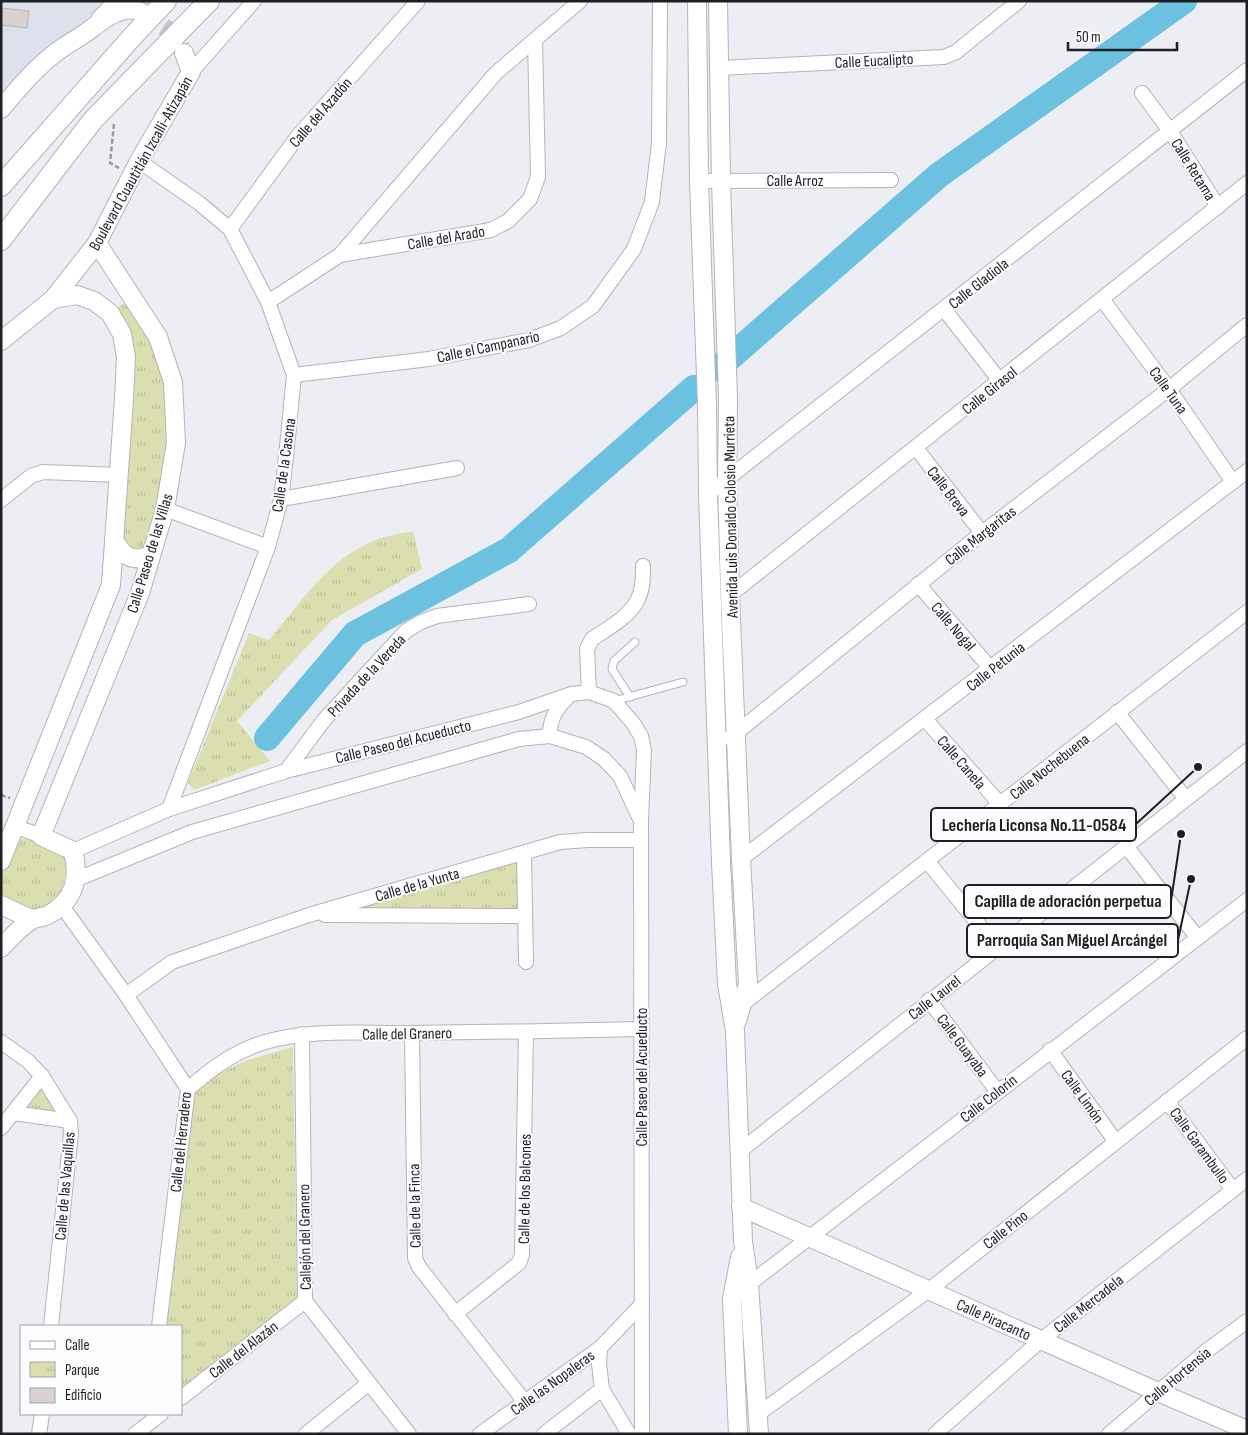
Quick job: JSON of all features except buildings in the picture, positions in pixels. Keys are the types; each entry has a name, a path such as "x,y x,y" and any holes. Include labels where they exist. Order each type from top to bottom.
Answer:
{"main road":[{"path":"1,186 166,1"},
{"path":"1,240 93,120 209,1"},
{"path":"15,171 10,182 10,189 20,196 35,196"}],"street":[{"path":"84,34 115,1"},
{"name":"Boulevard Cuautitlán Izcalli-Atizapán","path":"1,341 53,300 97,243 137,166 191,72 254,1"},
{"name":"Calle del Azadón","path":"230,229 298,136 418,1"},
{"name":"Calle del Arado","path":"268,302 340,255 496,73 580,1"},
{"name":"Calle el Campanario","path":"294,375 429,359 529,340 561,328 593,306 634,249 652,202 659,143 660,1"},
{"name":"Avenida Luis Donaldo Colosio Murrieta","path":"697,1 699,181 716,749 727,984 737,1009"},
{"name":"Avenida Luis Donaldo Colosio Murrieta","path":"718,1 721,181 728,399 727,479 730,595 748,984 737,1009 735,1031 740,1151 740,1207 749,1283 759,1434"},
{"name":"Calle Eucalipto","path":"719,68 944,56 956,52 1013,3"},
{"path":"1,109 21,86 56,52 106,18 128,9 135,9 141,12"},
{"name":"Calle del Arado","path":"340,255 491,230 508,221 530,199 538,177 535,40"},
{"path":"184,53 191,72"},
{"name":"Calle Gladiola","path":"708,494 1247,70"},
{"path":"1142,93 1170,131"},
{"name":"Calle Retama","path":"1170,131 1218,207"},
{"name":"Calle de la Casona","path":"137,166 199,203 230,229 268,302 294,375 281,499 268,547 169,809"},
{"name":"Calle Arroz","path":"699,181 891,180"},
{"name":"Calle Girasol","path":"730,595 1247,184"},
{"name":"Calle Paseo de las Villas","path":"41,836 140,593 165,509 176,443 173,382 158,337 97,243"},
{"name":"Calle Paseo de las Villas","path":"1,860 111,585 126,357 122,334 110,313 94,301 77,296 53,300"},
{"path":"110,313 117,301 133,296"},
{"name":"Calle Tuna","path":"1102,299 1168,388 1233,482"},
{"path":"944,310 1000,381"},
{"name":"Calle Margaritas","path":"716,749 918,584 1247,325"},
{"path":"707,404 728,399"},
{"name":"Calle Breva","path":"916,448 982,533"},
{"path":"281,499 457,468"},
{"name":"Calle Petunia","path":"741,859 1247,471"},
{"path":"1,500 31,476 43,472 119,475"},
{"path":"165,509 268,547"},
{"path":"114,540 127,556 140,559 151,554"},
{"path":"589,692 587,649 589,644 592,639 630,611 637,601 642,587 643,566"},
{"name":"Calle Nogal","path":"918,584 991,668"},
{"name":"Privada de la Vereda","path":"286,771 324,720 406,632 421,622 437,616 528,604"},
{"name":"Calle Nochebuena","path":"737,1009 1247,612"},
{"name":"Calle Paseo del Acueducto","path":"74,851 169,809 286,771 519,712 571,694 589,692 614,701 633,723 641,736 644,750 641,820 642,1434"},
{"path":"550,736 549,728 554,714 571,694"},
{"path":"1117,712 1186,799"},
{"name":"Calle Canela","path":"925,719 1000,804"},
{"name":"Calle Paseo del Acueducto","path":"75,880 192,832 519,738 550,736 586,747 604,759 620,776 641,820"},
{"name":"Calle Laurel","path":"740,1151 996,947 1247,751"},
{"path":"1,948 31,919 46,916 62,906 71,894 77,865 74,851 14,826"},
{"name":"Calle de la Yunta","path":"126,995 172,962 309,915 560,842 641,840"},
{"path":"1126,846 1197,937"},
{"path":"524,853 526,962"},
{"path":"927,860 996,947"},
{"path":"1,905 31,919"},
{"name":"Calle del Herradero","path":"62,906 126,995 188,1089 159,1325"},
{"name":"Calle Colorín","path":"732,1298 808,1236 1197,937 1244,906"},
{"name":"Calle de la Yunta","path":"309,915 524,916"},
{"name":"Calle Guayaba","path":"929,1000 997,1091"},
{"name":"Calle del Granero","path":"188,1089 210,1070 232,1055 265,1042 302,1034 641,1029"},
{"name":"Calle de los Balcones","path":"455,1314 519,1263 522,1256 526,1032"},
{"name":"Calle de la Finca","path":"412,1033 415,1258 419,1267 525,1402"},
{"name":"Callejón del Granero","path":"302,1034 305,1301 409,1434"},
{"name":"Calle Pino","path":"758,1414 928,1290 1247,1038"},
{"name":"Calle de las Vaquillas","path":"1,1042 28,1061 42,1076 70,1121 71,1133 51,1325"},
{"name":"Calle Limón","path":"1050,1050 1116,1142"},
{"path":"1,1128 42,1076"},
{"name":"Calle Garambullo","path":"1168,1101 1233,1190"},
{"path":"13,1113 70,1121"},
{"name":"Calle Mercadela","path":"935,1434 1041,1340 1247,1179"},
{"name":"Calle Piracanto","path":"740,1207 1247,1430"},
{"name":"Avenida Luis Donaldo Colosio Murrieta","path":"738,1434 732,1298 743,1241"},
{"name":"Calle del Alazán","path":"182,1397 305,1301"},
{"path":"629,1434 602,1389 599,1364 600,1348 642,1304"},
{"name":"Calle Hortensia","path":"1109,1434 1206,1352 1247,1321"},
{"name":"Calle las Nopaleras","path":"480,1434 600,1348"},
{"path":"306,1434 369,1383"},
{"path":"544,1434 602,1389"},
{"path":"39,1434 42,1415"},
{"path":"135,1434 147,1419"}],"lane":[{"path":"630,697 612,669 612,665 635,642"},
{"path":"614,701 683,682"}],"path":[{"path":"117,96 110,163 131,174 137,166"}],"shaded area":[{"path":"1,1 105,1 1,105"}],"green space":[{"path":"130,303 155,339 169,383 171,450 150,546 133,552 119,538 131,363 115,313 120,305"},
{"path":"413,531 422,569 332,620 237,721 270,761 194,790 188,783 249,633 269,640 312,587 350,553 370,542"},
{"path":"22,839 47,845 68,860 61,895 35,913 1,894 1,867 11,841"},
{"path":"521,858 521,913 331,912"},
{"path":"293,1047 297,1298 182,1389 182,1325 167,1325 192,1090 218,1074 247,1060"},
{"path":"42,1081 64,1118 17,1112"}],"waterway":[{"path":"718,368 939,175 1184,1"},
{"path":"267,738 355,634 509,550 694,388"}],"tunnel":[{"path":"141,12 167,29 182,48"}],"place":[{"name":"Lechería Liconsa No.11-0584","path":"1198,767"},
{"name":"Capilla de adoración perpetua","path":"1181,834"},
{"name":"Parroquia San Miguel Arcángel","path":"1191,879"}]}
